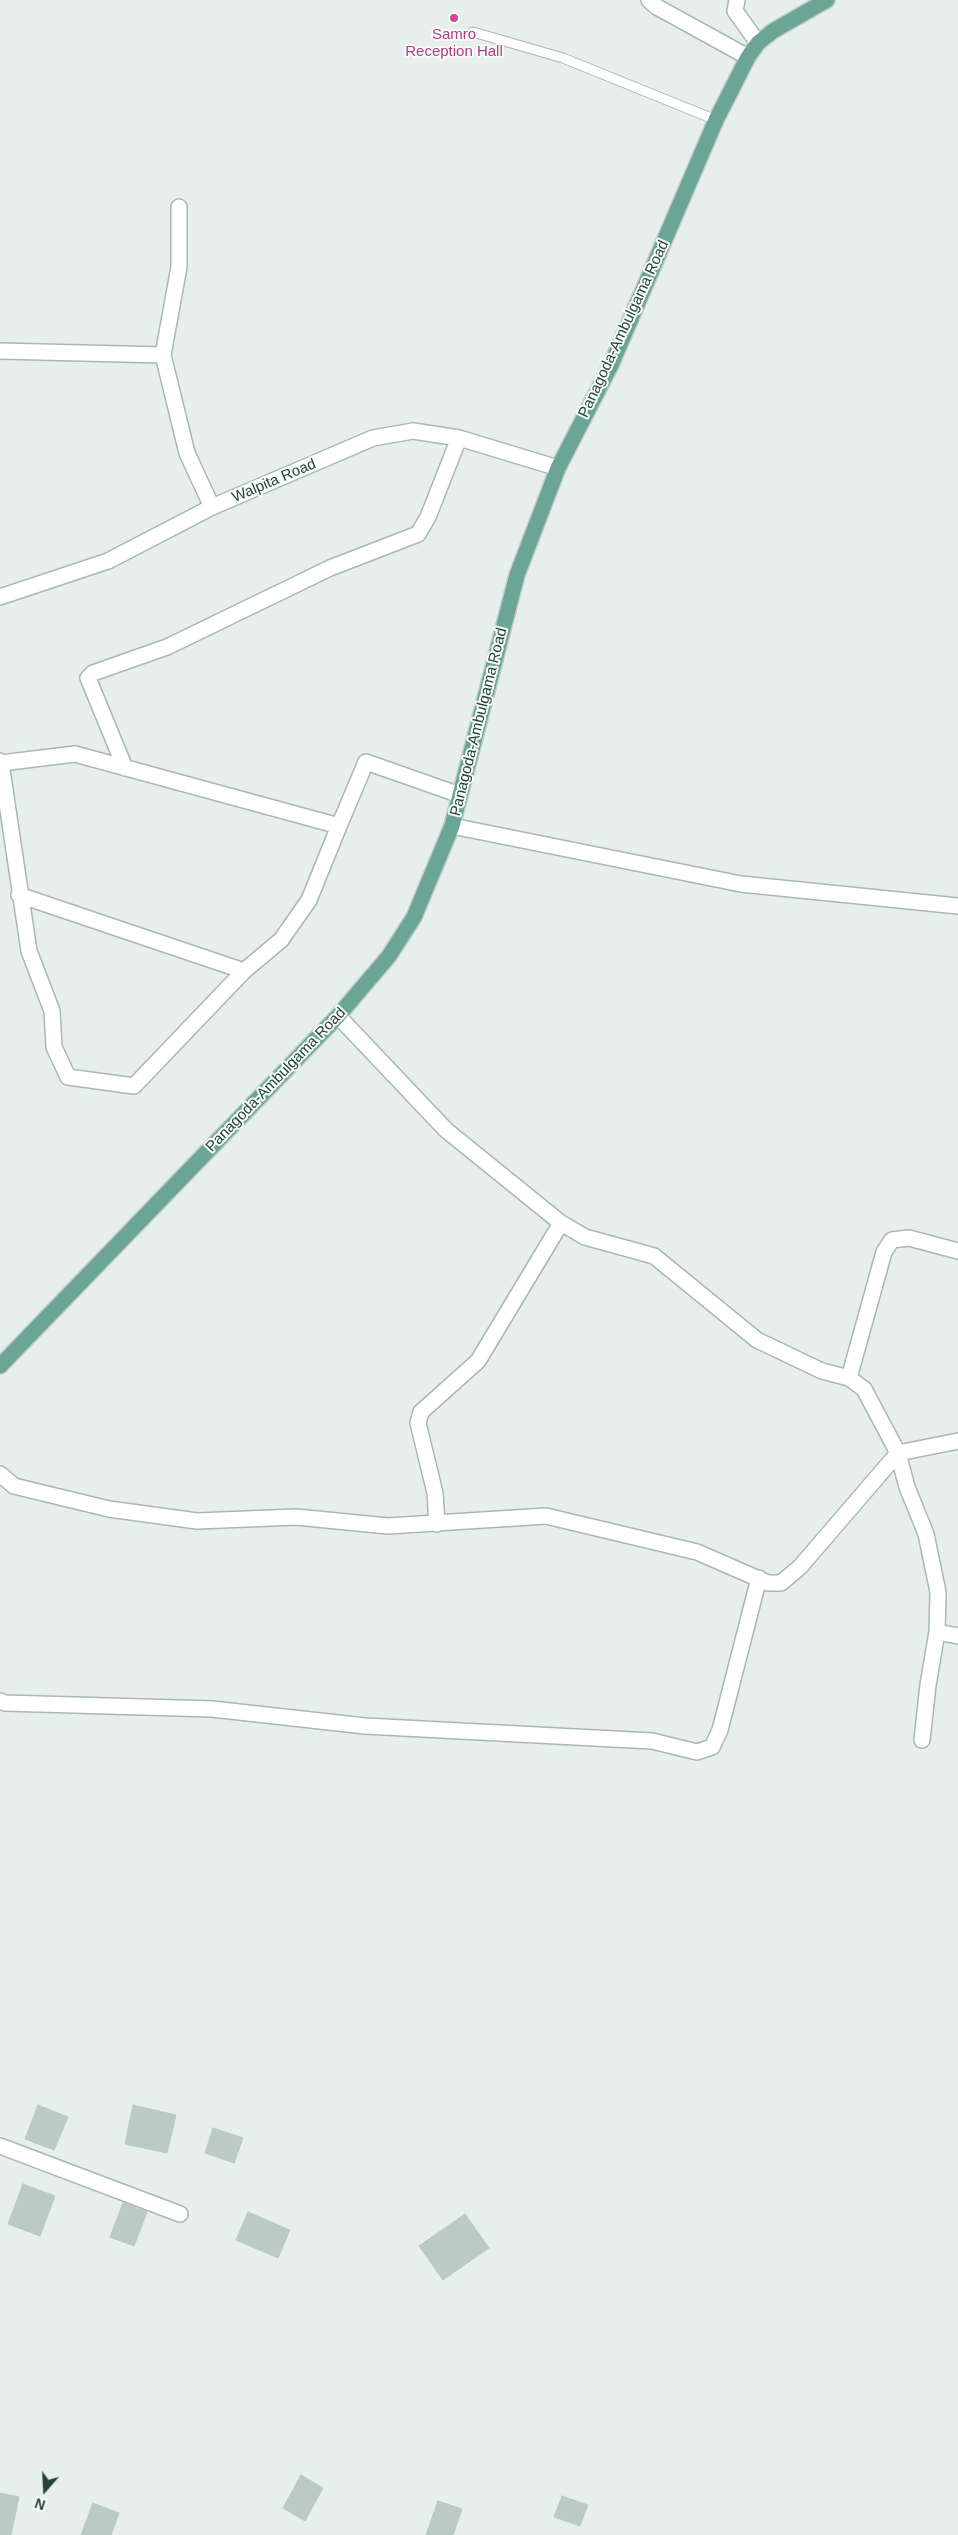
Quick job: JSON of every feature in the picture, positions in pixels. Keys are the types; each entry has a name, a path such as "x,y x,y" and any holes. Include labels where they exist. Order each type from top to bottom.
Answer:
{"main road":[{"name":"Panagoda-Ambulgama Road","path":"0,1366 338,1016 390,956 414,917 452,826 517,575 558,468 611,365 716,120 748,57 758,43 773,31 827,0"}],"street":[{"path":"649,0 657,7 748,57"},
{"path":"737,0 735,12 758,43"},
{"path":"179,207 178,267 163,355 187,453 212,507"},
{"path":"0,351 163,355"},
{"name":"Walpita Road","path":"0,597 108,561 212,507 373,438 413,431 459,438 558,468"},
{"path":"125,768 88,678 93,673 167,647 330,568 418,534 428,517 459,438"},
{"path":"339,826 75,754 0,762 29,951 52,1011 54,1046 68,1077 134,1086 244,971 281,940 309,900 366,762 460,795"},
{"path":"452,826 741,884 958,906"},
{"path":"19,895 169,943 244,971"},
{"path":"338,1016 446,1130 561,1223 585,1237 654,1256 757,1340 822,1371 849,1378 864,1389 898,1454 907,1487 926,1534 938,1592 937,1632 928,1685 922,1740"},
{"path":"438,1524 435,1493 418,1423 421,1412 478,1361 561,1223"},
{"path":"849,1378 884,1252 892,1240 909,1238 958,1251"},
{"path":"0,1474 14,1486 90,1504 197,1521 296,1517 388,1526 546,1516 697,1552 768,1583 781,1583 800,1566 898,1454 958,1441"},
{"path":"0,1701 5,1703 212,1709 365,1726 652,1741 697,1752 712,1747 720,1730 759,1578"},
{"path":"937,1632 958,1636"},
{"path":"0,2146 180,2214"}],"lane":[{"path":"473,32 564,58 716,120"}],"building":[{"path":"38,2105 68,2117 54,2150 25,2139"},
{"path":"133,2105 176,2115 167,2153 125,2144"},
{"path":"213,2128 243,2138 234,2163 205,2153"},
{"path":"23,2184 55,2196 40,2236 8,2224"},
{"path":"123,2203 147,2212 134,2246 110,2237"},
{"path":"248,2212 290,2230 278,2258 236,2240"},
{"path":"465,2214 489,2248 443,2280 419,2246"},
{"path":"301,2475 323,2488 305,2521 283,2508"},
{"path":"0,2493 19,2497 11,2535 0,2535"},
{"path":"562,2496 588,2505 580,2526 554,2517"},
{"path":"438,2501 462,2509 453,2535 426,2535"},
{"path":"93,2503 119,2513 111,2535 81,2535"}],"place":[{"name":"Samro Reception Hall","path":"454,18"}]}
